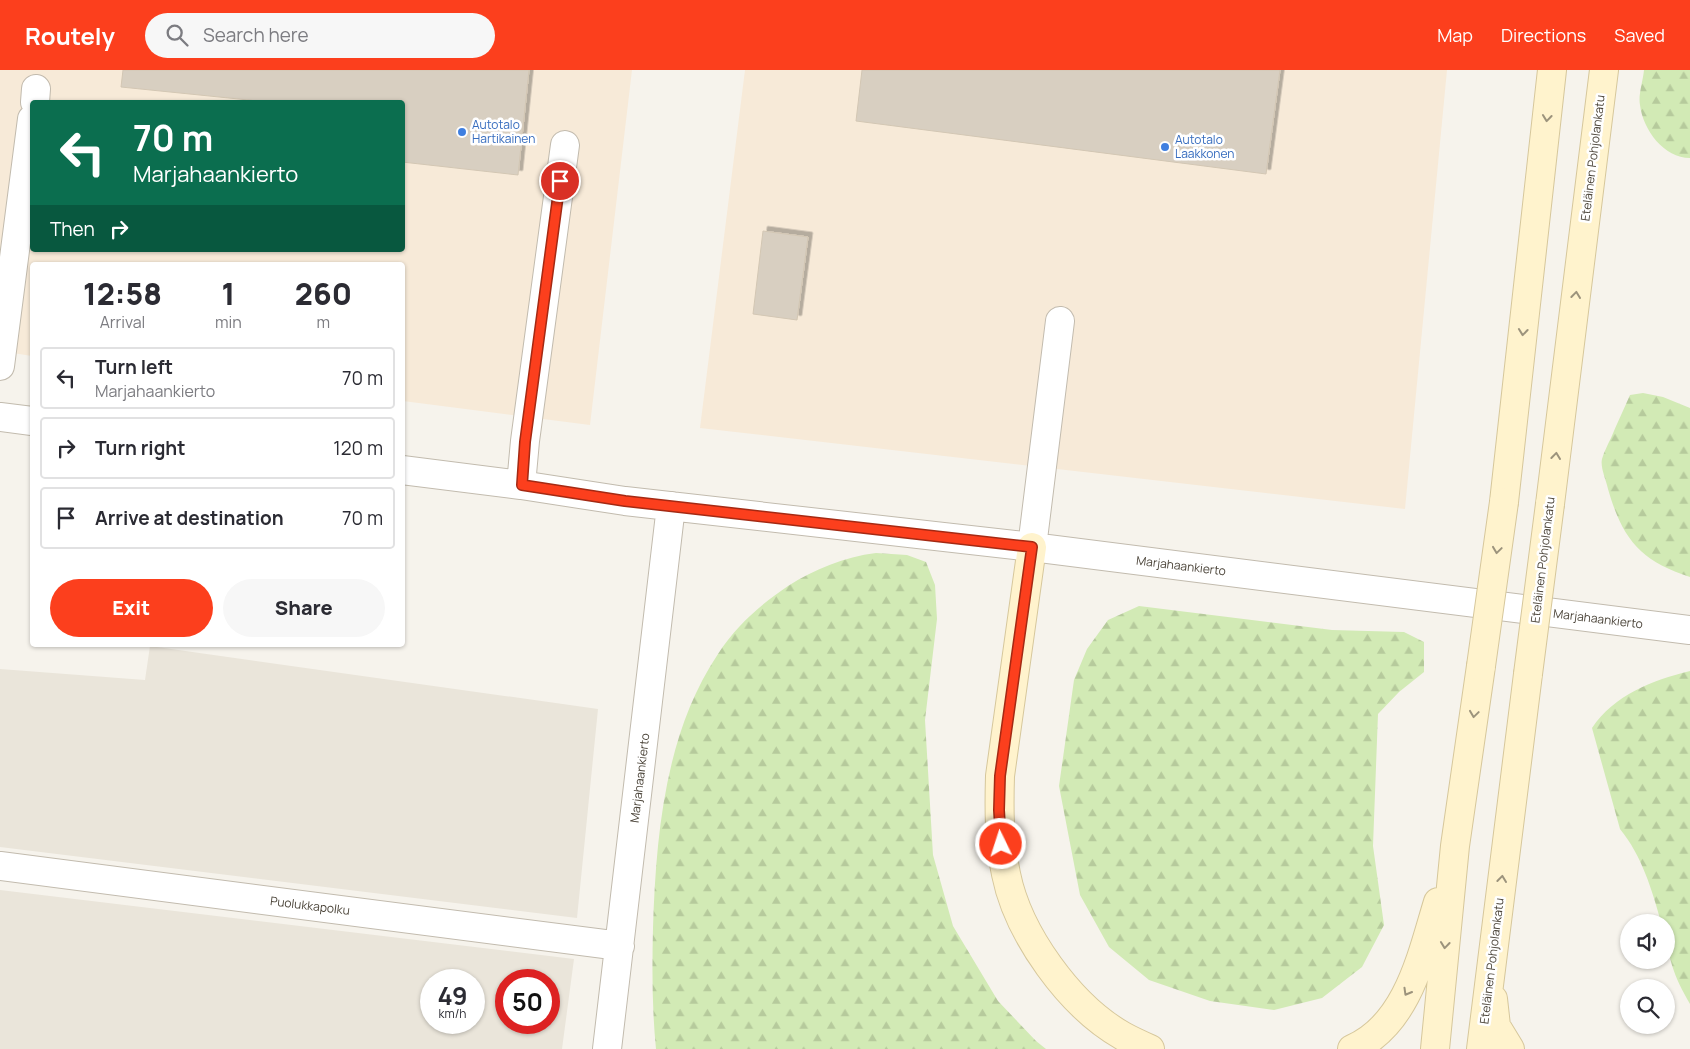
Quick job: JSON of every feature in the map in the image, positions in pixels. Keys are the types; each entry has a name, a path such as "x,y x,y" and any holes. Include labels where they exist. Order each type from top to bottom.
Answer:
{"main road":[{"path":"1434,1049 1455,846 1504,502 1552,70"},
{"name":"Eteläinen Pohjolankatu","path":"1481,1049 1604,70"},
{"path":"1032,547 1000,776 1001,844 1006,875 1016,906 1032,938 1059,979 1096,1016 1122,1036 1150,1049"},
{"path":"1352,1049 1379,1031 1397,1009 1413,982 1455,846"},
{"path":"1490,974 1496,1026 1510,1049"}],"street":[{"path":"0,366 30,134"},
{"path":"522,485 527,432 565,145"},
{"path":"1032,547 1060,321"},
{"path":"0,417 30,421"},
{"name":"Marjahaankierto","path":"405,470 671,506 1032,547 1690,630"},
{"name":"Marjahaankierto","path":"608,1049 671,506"},
{"name":"Puolukkapolku","path":"0,866 620,946"}],"shaded area":[{"path":"0,70 632,70 590,425 405,401 405,262 30,262 30,356 0,351"},
{"path":"745,70 1447,70 1405,509 700,428"},
{"path":"150,647 157,647 598,709 577,918 0,847 0,669 145,680"},
{"path":"0,890 574,959 562,1049 0,1049"}],"green space":[{"path":"1644,70 1690,70 1690,158 1681,157 1664,148 1656,141 1645,124 1640,101"},
{"path":"1643,393 1663,397 1690,408 1690,577 1658,563 1635,545 1627,534 1613,506 1604,474 1602,466 1603,456 1630,395"},
{"path":"876,553 907,555 926,562 935,585 937,619 925,720 933,855 953,926 998,1001 1046,1049 656,1049 653,928 654,893 661,821 675,751 686,717 700,685 718,654 733,634 758,608 778,593 819,569 853,557"},
{"path":"1139,606 1332,630 1404,632 1424,642 1424,672 1399,692 1378,714 1373,846 1384,925 1362,967 1322,998 1274,1010 1210,1001 1149,980 1109,947 1080,895 1059,786 1074,680 1087,649 1108,620"},
{"path":"1690,671 1690,1004 1674,969 1675,914 1659,914 1640,862 1628,839 1620,829 1592,728 1611,706 1635,690 1662,679"}],"building":[{"name":"Autotalo Hartikainen","path":"123,70 529,70 518,175 405,162 405,100 248,100 121,87"},
{"name":"Autotalo Laakkonen","path":"862,70 1280,70 1266,174 856,121"},
{"path":"763,231 808,237 797,320 753,314"}],"place":[{"name":"Autotalo Hartikainen","path":"462,132"},
{"name":"Autotalo Laakkonen","path":"1165,147"}],"route":[{"path":"560,181 525,442 522,485 625,501 1032,547 1000,776 1001,844"}]}
